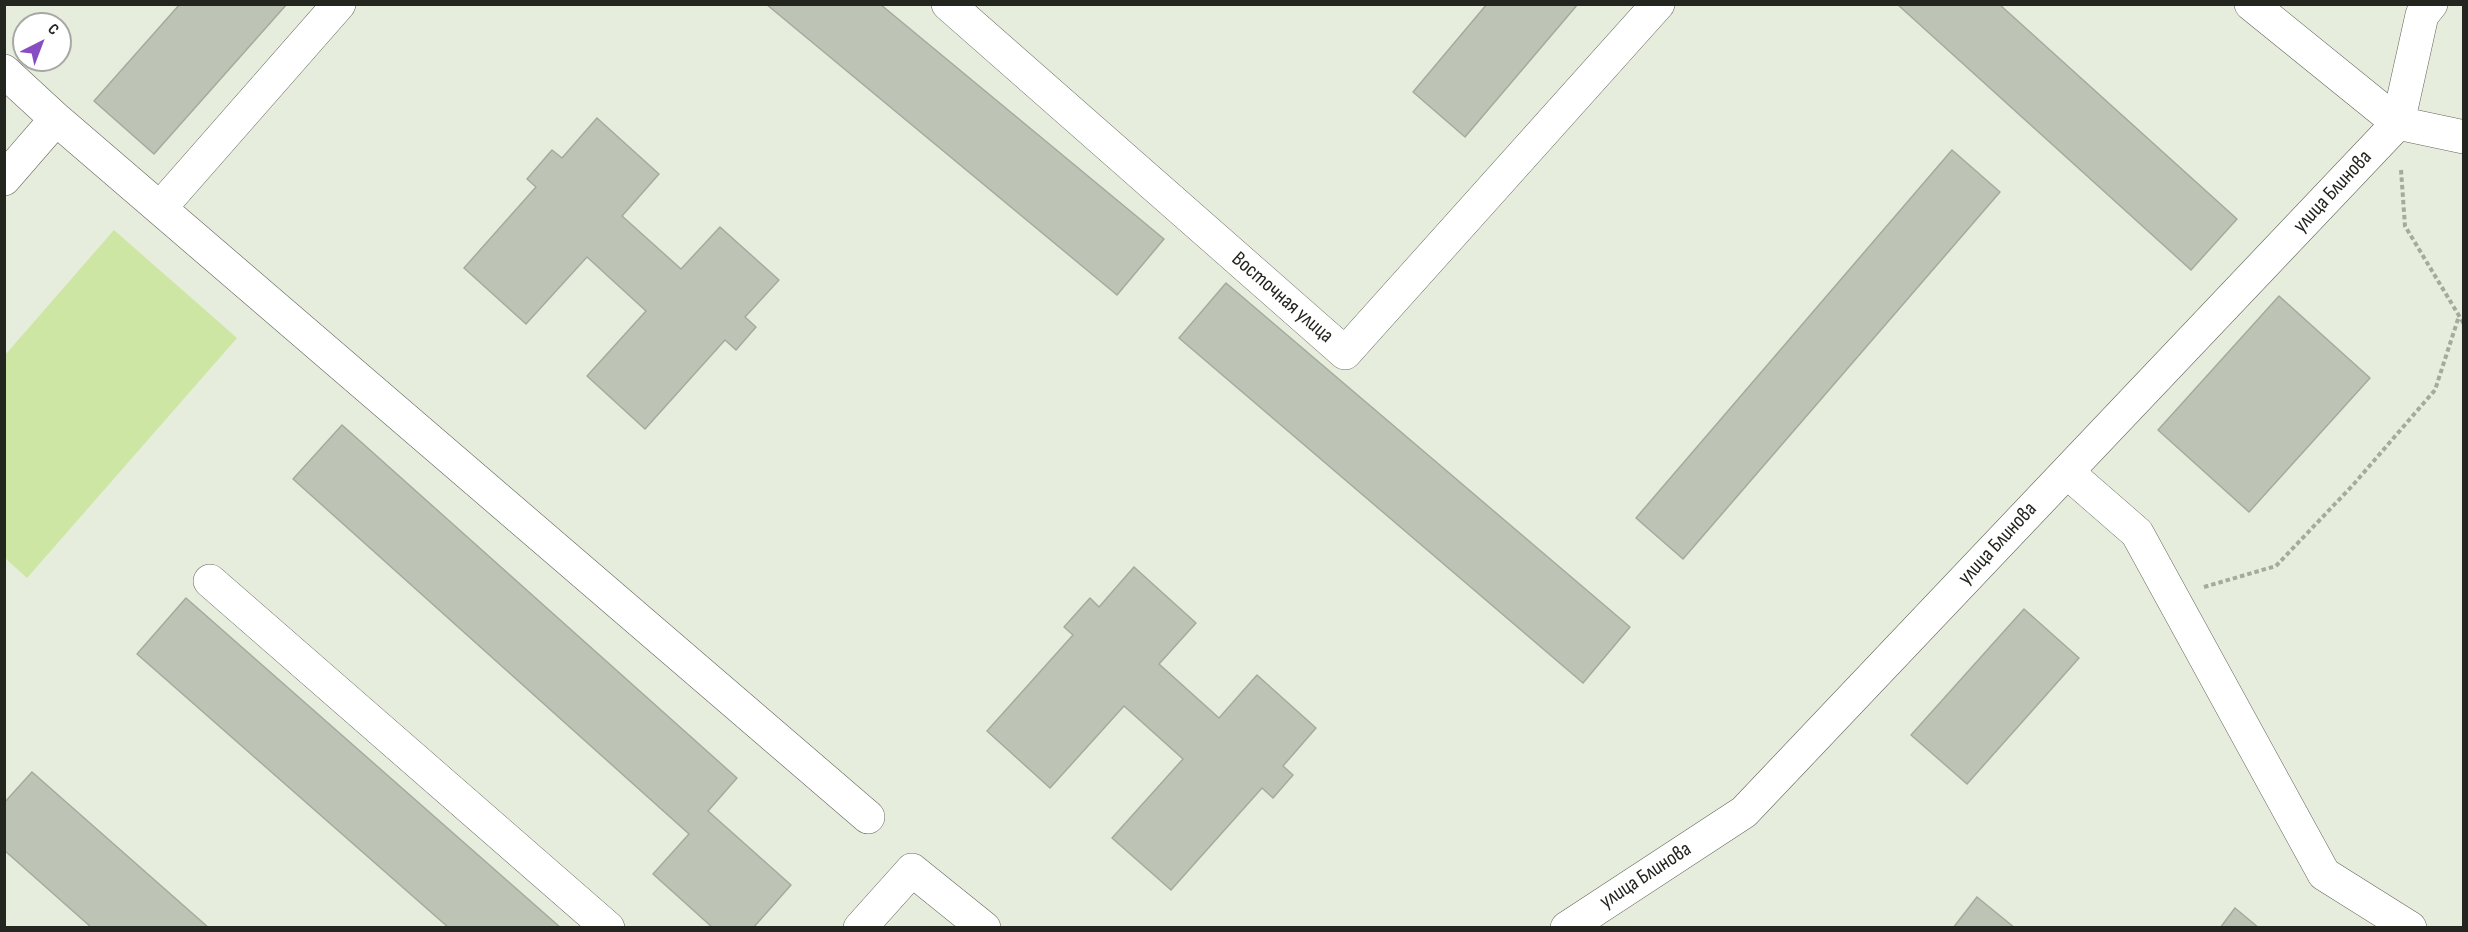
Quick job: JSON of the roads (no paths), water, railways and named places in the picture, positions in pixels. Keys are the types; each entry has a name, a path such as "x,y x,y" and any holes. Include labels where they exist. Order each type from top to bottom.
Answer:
{"street":[{"path":"160,208 339,4"},
{"name":"Восточная улица","path":"948,4 1345,353 1658,4"},
{"path":"2251,4 2398,123 2463,137"},
{"path":"2398,123 2422,15 2431,4"},
{"path":"4,71 56,119 868,817"},
{"path":"4,179 56,119"},
{"name":"улица Блинова","path":"1567,927 1744,813 2398,123"},
{"path":"2067,472 2138,533 2324,874 2410,927"},
{"path":"210,581 608,927"},
{"path":"860,927 912,870 984,927"}]}
